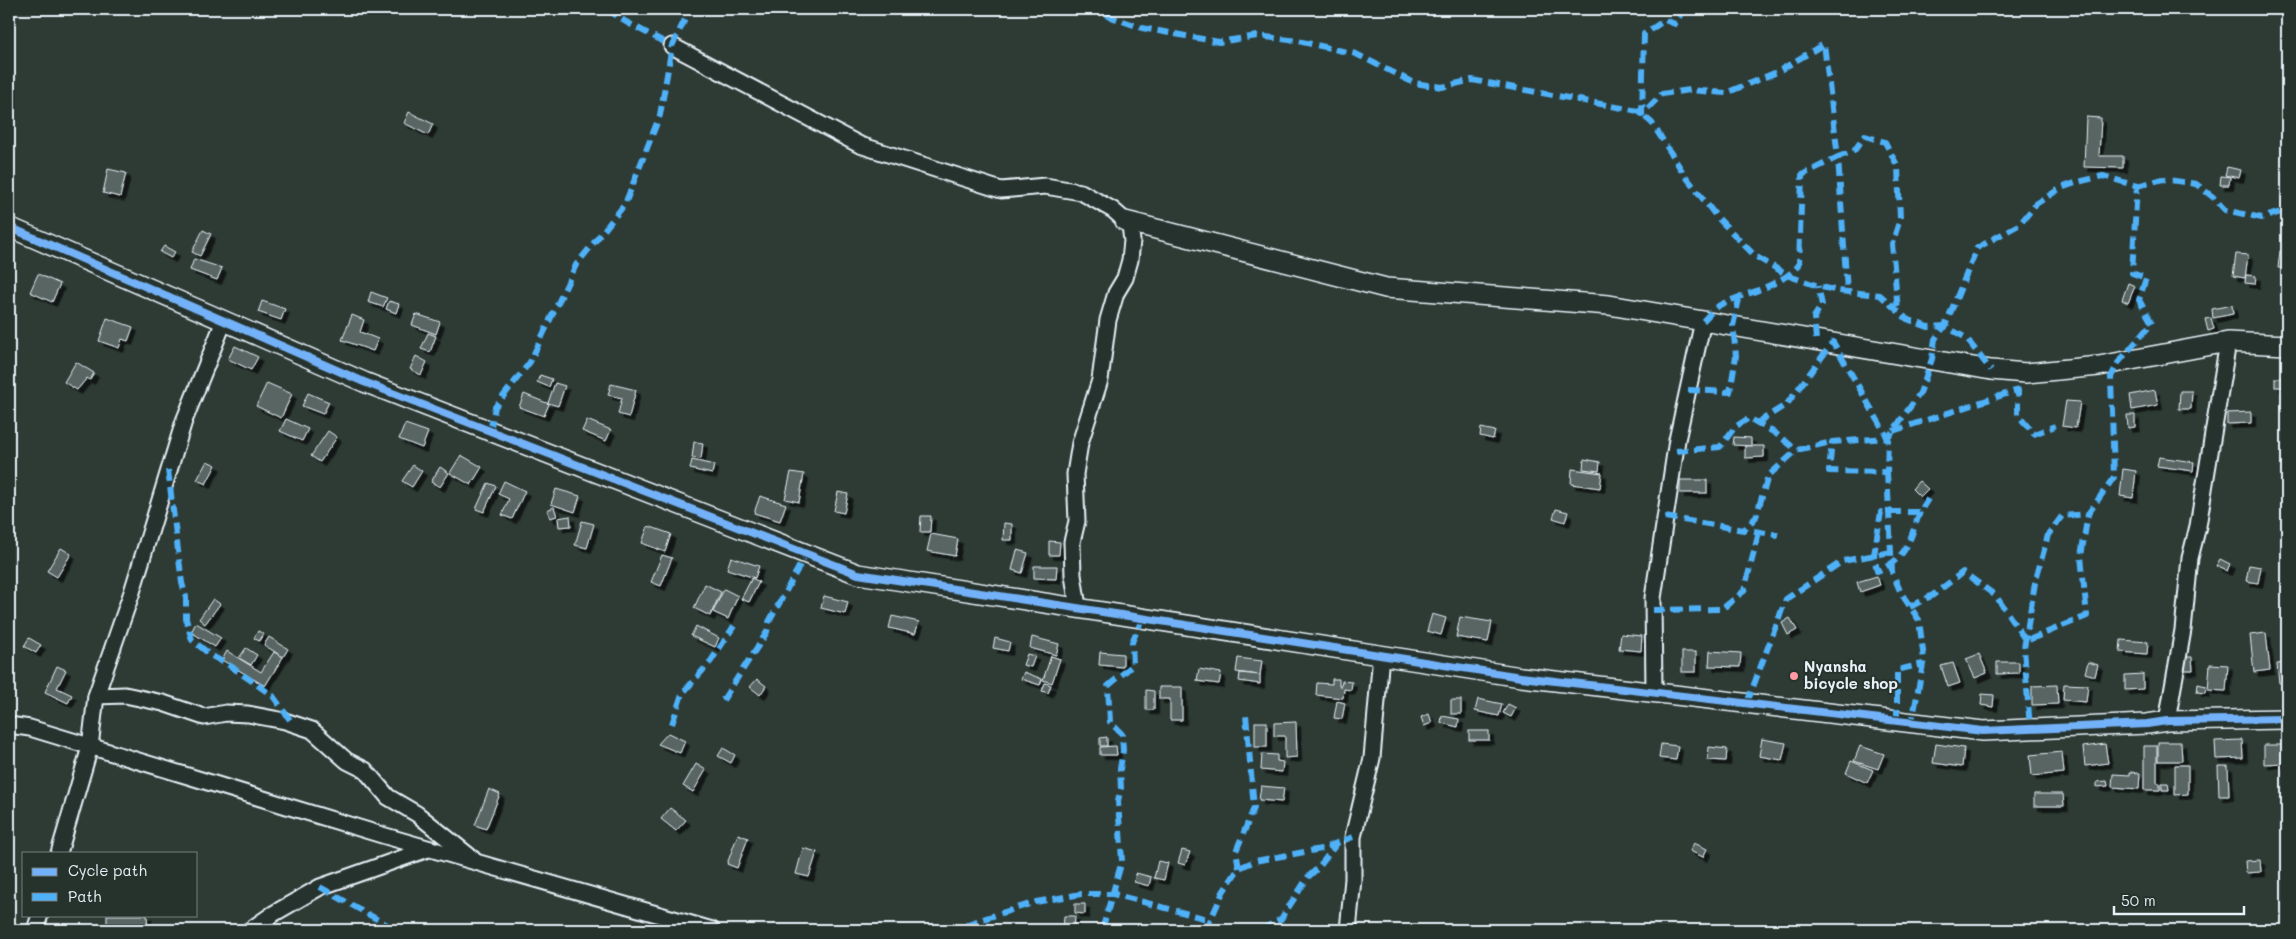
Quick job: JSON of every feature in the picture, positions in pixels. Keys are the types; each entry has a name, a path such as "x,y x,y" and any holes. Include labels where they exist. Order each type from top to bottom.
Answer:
{"street":[{"path":"672,46 860,145 1001,190 1022,186 1045,186 1081,192 1113,210 1130,225 1132,241 1130,260 1125,278 1116,293 1108,320 1100,380 1080,443 1075,474 1077,521 1072,542 1073,575 1078,608"},
{"path":"1125,221 1386,288 1609,305 1991,370 2026,373 2100,366 2228,342 2287,345"},
{"path":"9,227 364,382 858,574 1533,678 1983,731 2147,724 2167,721 2287,719"},
{"path":"59,852 90,747 96,696 132,592 184,421 224,321"},
{"path":"1654,692 1653,598 1677,440 1703,321"},
{"path":"2167,721 2186,611 2190,558 2198,526 2228,342"},
{"path":"1348,930 1353,837 1372,758 1381,655"},
{"path":"96,696 124,695 163,703 204,717 226,713 248,714 285,721 312,730 347,761 365,770 388,797 417,814 478,863"},
{"path":"9,725 30,728 428,849 707,929"},
{"path":"250,930 273,914 320,887 428,849"},
{"path":"36,930 40,916"}],"building":[{"path":"409,112 433,124 428,135 404,123"},
{"path":"2086,117 2101,118 2099,156 2123,156 2123,168 2084,167"},
{"path":"2227,167 2241,170 2239,178 2225,175"},
{"path":"108,169 126,173 120,197 103,193"},
{"path":"2221,176 2230,177 2229,185 2220,185"},
{"path":"203,230 211,234 200,256 192,252"},
{"path":"164,246 175,252 171,258 160,252"},
{"path":"2280,251 2287,251 2287,268 2278,268"},
{"path":"2236,254 2248,255 2245,278 2233,276"},
{"path":"194,259 222,268 217,280 190,270"},
{"path":"38,274 60,284 52,302 30,292"},
{"path":"2246,275 2256,276 2255,284 2245,283"},
{"path":"2128,283 2135,286 2128,303 2122,300"},
{"path":"371,292 387,298 383,307 368,302"},
{"path":"262,301 285,309 281,320 258,312"},
{"path":"389,301 399,304 396,313 386,309"},
{"path":"2232,305 2233,314 2213,318 2212,309"},
{"path":"416,314 440,322 436,334 412,325"},
{"path":"352,315 364,320 360,332 378,339 373,351 342,340"},
{"path":"107,318 133,327 128,341 122,339 119,348 99,341"},
{"path":"2211,318 2214,329 2208,331 2205,319"},
{"path":"428,333 436,336 430,352 421,349"},
{"path":"235,346 258,357 251,370 228,359"},
{"path":"416,356 427,362 421,375 410,369"},
{"path":"76,362 94,373 90,380 87,378 77,390 64,382"},
{"path":"540,375 552,379 549,387 537,382"},
{"path":"2275,378 2286,378 2286,387 2275,387"},
{"path":"267,383 292,394 281,418 256,406"},
{"path":"555,383 565,386 558,406 548,403"},
{"path":"611,384 636,390 629,417 618,414 622,398 608,395"},
{"path":"2155,390 2158,405 2132,410 2130,395"},
{"path":"2180,391 2192,391 2191,409 2179,409"},
{"path":"308,393 329,402 323,414 302,406"},
{"path":"524,394 549,404 544,416 519,407"},
{"path":"2066,401 2080,402 2076,428 2062,426"},
{"path":"2251,412 2251,423 2227,424 2227,413"},
{"path":"2127,415 2135,415 2135,427 2128,428"},
{"path":"286,419 308,429 302,441 280,431"},
{"path":"587,420 611,430 606,441 582,431"},
{"path":"405,424 428,432 422,448 399,439"},
{"path":"1481,428 1495,431 1493,439 1480,436"},
{"path":"328,431 337,437 320,462 311,456"},
{"path":"1734,437 1751,438 1751,446 1733,445"},
{"path":"694,442 703,443 701,459 692,458"},
{"path":"1745,446 1764,446 1764,457 1745,458"},
{"path":"461,455 482,467 471,485 450,473"},
{"path":"2159,457 2194,462 2193,471 2157,466"},
{"path":"1584,459 1600,462 1599,471 1583,469"},
{"path":"692,460 714,465 712,474 690,469"},
{"path":"207,461 216,465 206,484 197,480"},
{"path":"413,465 422,471 412,487 402,481"},
{"path":"440,467 449,473 440,487 431,482"},
{"path":"1572,469 1602,473 1600,488 1571,484"},
{"path":"2123,469 2136,471 2133,498 2120,496"},
{"path":"791,472 804,474 799,502 785,499"},
{"path":"1680,480 1707,480 1707,493 1680,493"},
{"path":"504,481 525,491 512,519 502,515 509,499 498,494"},
{"path":"1919,481 1928,489 1920,497 1912,489"},
{"path":"488,483 496,486 484,512 476,509"},
{"path":"556,489 580,496 575,512 551,504"},
{"path":"838,492 848,494 844,513 834,511"},
{"path":"760,496 786,504 780,521 754,513"},
{"path":"554,507 557,516 550,518 547,510"},
{"path":"1556,509 1568,512 1565,522 1553,518"},
{"path":"570,516 571,526 559,527 558,518"},
{"path":"921,516 931,516 930,532 920,532"},
{"path":"582,521 594,524 587,548 575,545"},
{"path":"1004,523 1012,524 1012,540 1003,540"},
{"path":"648,526 671,534 665,552 642,543"},
{"path":"931,534 958,539 955,556 927,551"},
{"path":"1049,541 1060,542 1059,555 1049,555"},
{"path":"61,548 71,554 57,577 47,571"},
{"path":"1017,550 1028,553 1022,573 1012,570"},
{"path":"662,555 672,558 661,586 651,582"},
{"path":"731,557 759,566 755,578 727,569"},
{"path":"2220,559 2230,564 2227,571 2216,566"},
{"path":"2249,565 2261,567 2258,583 2246,581"},
{"path":"1034,566 1057,566 1056,579 1034,578"},
{"path":"1877,576 1880,585 1860,592 1857,582"},
{"path":"752,578 759,582 749,602 741,599"},
{"path":"705,584 721,592 710,616 694,608"},
{"path":"724,589 738,596 728,619 713,612"},
{"path":"824,596 848,602 845,614 821,608"},
{"path":"213,599 220,604 205,624 199,619"},
{"path":"1432,614 1446,618 1441,635 1427,631"},
{"path":"892,616 919,622 915,634 889,628"},
{"path":"1460,617 1492,622 1488,642 1456,637"},
{"path":"1790,618 1797,630 1788,635 1782,623"},
{"path":"196,623 221,638 215,647 191,632"},
{"path":"696,626 719,638 715,647 691,636"},
{"path":"258,631 264,634 259,641 254,638"},
{"path":"2266,633 2270,670 2254,672 2250,635"},
{"path":"1621,634 1642,636 1641,651 1619,649"},
{"path":"269,637 288,649 283,657 264,645"},
{"path":"1032,637 1059,644 1056,655 1030,648"},
{"path":"29,638 41,645 36,653 24,646"},
{"path":"995,638 1010,642 1008,651 993,648"},
{"path":"2121,640 2148,642 2147,654 2120,652"},
{"path":"246,648 257,655 251,665 239,658"},
{"path":"227,651 261,672 274,652 283,657 265,686 222,660"},
{"path":"1710,651 1741,653 1740,667 1709,666"},
{"path":"1100,652 1123,654 1123,667 1099,665"},
{"path":"1682,652 1696,652 1696,672 1682,672"},
{"path":"1027,654 1035,656 1031,667 1023,665"},
{"path":"1979,654 1987,673 1975,678 1966,659"},
{"path":"1051,656 1060,659 1052,683 1043,680"},
{"path":"2183,657 2192,657 2193,670 2184,670"},
{"path":"1238,658 1262,661 1260,675 1236,672"},
{"path":"1997,662 2019,662 2019,673 1997,674"},
{"path":"2088,662 2098,665 2095,676 2085,673"},
{"path":"1953,663 1960,683 1948,687 1941,666"},
{"path":"2287,663 2287,682 2279,683 2277,664"},
{"path":"2210,664 2228,665 2226,691 2208,690"},
{"path":"57,666 66,670 57,688 72,695 68,703 45,692"},
{"path":"1199,669 1221,673 1219,684 1197,681"},
{"path":"1024,672 1042,679 1040,685 1021,679"},
{"path":"1240,673 1260,675 1260,684 1239,681"},
{"path":"2143,674 2143,689 2125,690 2125,675"},
{"path":"757,679 766,686 760,695 750,687"},
{"path":"1332,679 1339,679 1339,686 1341,686 1342,681 1352,682 1351,690 1344,689 1343,698 1316,695 1317,683 1332,684"},
{"path":"1045,683 1051,685 1048,693 1042,691"},
{"path":"2064,684 2088,685 2086,702 2063,700"},
{"path":"2198,684 2206,686 2205,693 2197,692"},
{"path":"2057,685 2058,704 2032,705 2032,686"},
{"path":"1159,687 1182,687 1182,720 1170,720 1170,699 1159,699"},
{"path":"1146,690 1154,691 1154,710 1146,710"},
{"path":"1982,694 1994,695 1993,707 1981,705"},
{"path":"1478,699 1502,704 1499,716 1475,711"},
{"path":"1451,700 1461,700 1461,714 1451,714"},
{"path":"1337,701 1345,703 1342,719 1334,718"},
{"path":"1508,704 1516,708 1511,717 1503,713"},
{"path":"1429,714 1432,723 1424,726 1421,717"},
{"path":"1442,716 1459,719 1458,727 1441,723"},
{"path":"1255,722 1267,722 1267,747 1255,747"},
{"path":"1296,722 1297,757 1285,758 1285,736 1274,736 1274,723"},
{"path":"1469,731 1489,731 1489,740 1469,740"},
{"path":"668,733 685,741 680,753 658,744"},
{"path":"1107,737 1107,746 1100,746 1100,738"},
{"path":"1762,739 1786,743 1782,760 1759,756"},
{"path":"2242,740 2243,758 2216,759 2215,741"},
{"path":"2158,742 2181,742 2182,761 2158,761"},
{"path":"1661,744 1678,746 1676,760 1659,758"},
{"path":"1936,744 1964,748 1962,767 1933,763"},
{"path":"2105,744 2108,763 2085,766 2083,747"},
{"path":"2264,745 2284,745 2284,763 2264,764"},
{"path":"1116,746 1117,755 1100,755 1100,747"},
{"path":"1860,746 1884,754 1878,769 1854,761"},
{"path":"2144,746 2157,746 2157,783 2160,783 2160,790 2144,790"},
{"path":"1709,747 1727,749 1726,761 1708,760"},
{"path":"723,748 735,755 731,763 718,756"},
{"path":"2062,752 2064,773 2032,776 2030,755"},
{"path":"1262,754 1277,755 1277,761 1283,762 1282,772 1261,770"},
{"path":"1851,761 1873,770 1867,783 1846,773"},
{"path":"696,764 706,770 693,792 683,786"},
{"path":"2175,765 2188,765 2188,794 2175,795"},
{"path":"2218,766 2228,766 2229,796 2219,796"},
{"path":"2130,772 2140,773 2139,789 2112,787 2113,774 2130,775"},
{"path":"2107,781 2108,786 2097,787 2097,782"},
{"path":"2162,783 2168,783 2169,790 2162,790"},
{"path":"1261,786 1284,788 1282,802 1259,800"},
{"path":"489,789 500,794 486,829 475,825"},
{"path":"2034,794 2063,794 2064,806 2034,806"},
{"path":"670,808 686,820 676,831 661,819"},
{"path":"738,834 748,838 737,868 727,864"},
{"path":"1694,843 1707,849 1703,857 1690,851"},
{"path":"803,848 817,852 809,877 796,874"},
{"path":"1182,850 1190,852 1185,865 1178,863"},
{"path":"2260,860 2261,872 2246,873 2245,861"},
{"path":"1158,861 1168,863 1164,880 1154,878"},
{"path":"1136,873 1151,877 1149,886 1134,882"},
{"path":"1075,904 1085,904 1085,914 1075,913"},
{"path":"107,916 147,916 148,930 107,930"},
{"path":"1064,916 1075,916 1074,930 1063,930"}],"marked path":[{"path":"607,9 626,22 672,46"},
{"path":"490,431 495,407 530,362 576,265 625,204 660,115 672,46 690,9"},
{"path":"1089,9 1142,28 1219,42 1257,36 1298,41 1356,54 1414,83 1442,87 1472,80 1638,111 1652,123 1684,174 1716,216 1755,256 1789,276 1838,291 1880,295 1907,319 1928,327 1945,326 1966,338 1991,370"},
{"path":"1687,9 1682,12 1675,24 1665,20 1644,34 1642,114 1662,94 1690,90 1726,93 1777,72 1824,44 1838,157 1854,151 1865,136 1885,142 1898,167 1900,219 1892,244 1898,311"},
{"path":"1703,321 1721,304 1764,288 1783,278 1799,265 1802,175 1838,157 1847,291"},
{"path":"1757,423 1787,404 1833,342 1888,438 1887,472 1829,471 1832,442 1888,438 1920,393 1932,359 1935,339 1945,326 1977,248 2020,224 2036,204 2061,188 2103,176 2137,186 2132,273 2146,278 2139,300 2152,323 2118,363 2111,377 2114,477 2088,514 2062,516 2048,535 2035,583 2024,648 2030,729"},
{"path":"2137,186 2163,179 2196,184 2213,197 2225,210 2262,218 2287,210"},
{"path":"1816,339 1814,317 1822,305 1818,286"},
{"path":"1688,390 1730,392 1736,356 1733,326 1739,299"},
{"path":"1893,431 2018,390 2018,415 2034,434 2055,426"},
{"path":"1676,451 1720,447 1735,427 1749,418 1775,433 1797,450"},
{"path":"1665,517 1744,530 1756,517 1768,476 1797,450 1832,442"},
{"path":"168,470 182,583 186,597 186,619 192,640 212,656 232,667 273,696 293,724"},
{"path":"1887,472 1892,572 1901,593 1919,620 1924,659 1912,722"},
{"path":"1920,512 1906,548 1895,560 1877,571 1874,555 1881,512 1920,512 1928,499"},
{"path":"1910,607 1933,595 1963,572 1996,596 2026,641 2087,616 2081,556 2088,514"},
{"path":"1754,531 1778,535"},
{"path":"1653,610 1722,609 1744,591 1759,532"},
{"path":"1747,703 1786,599 1843,561 1891,552"},
{"path":"723,700 767,632 769,622 806,554"},
{"path":"1102,930 1122,861 1118,801 1121,788 1122,734 1110,722 1108,686 1133,665 1132,642 1143,617"},
{"path":"672,724 682,694 711,661 734,626"},
{"path":"1897,721 1897,670 1923,664"},
{"path":"1239,868 1236,851 1254,808 1246,715"},
{"path":"1206,930 1223,892 1239,868 1255,861 1321,849 1353,837"},
{"path":"1261,930 1281,919 1308,877 1319,867 1338,842"},
{"path":"320,887 396,930"},
{"path":"949,930 1036,902 1081,894 1113,894 1211,920"}],"cycle path":[{"path":"9,227 364,382 858,574 1521,677 1983,731 2147,724 2167,721 2287,719"}],"place":[{"name":"Nyansha bicycle shop","path":"1794,676"}]}
